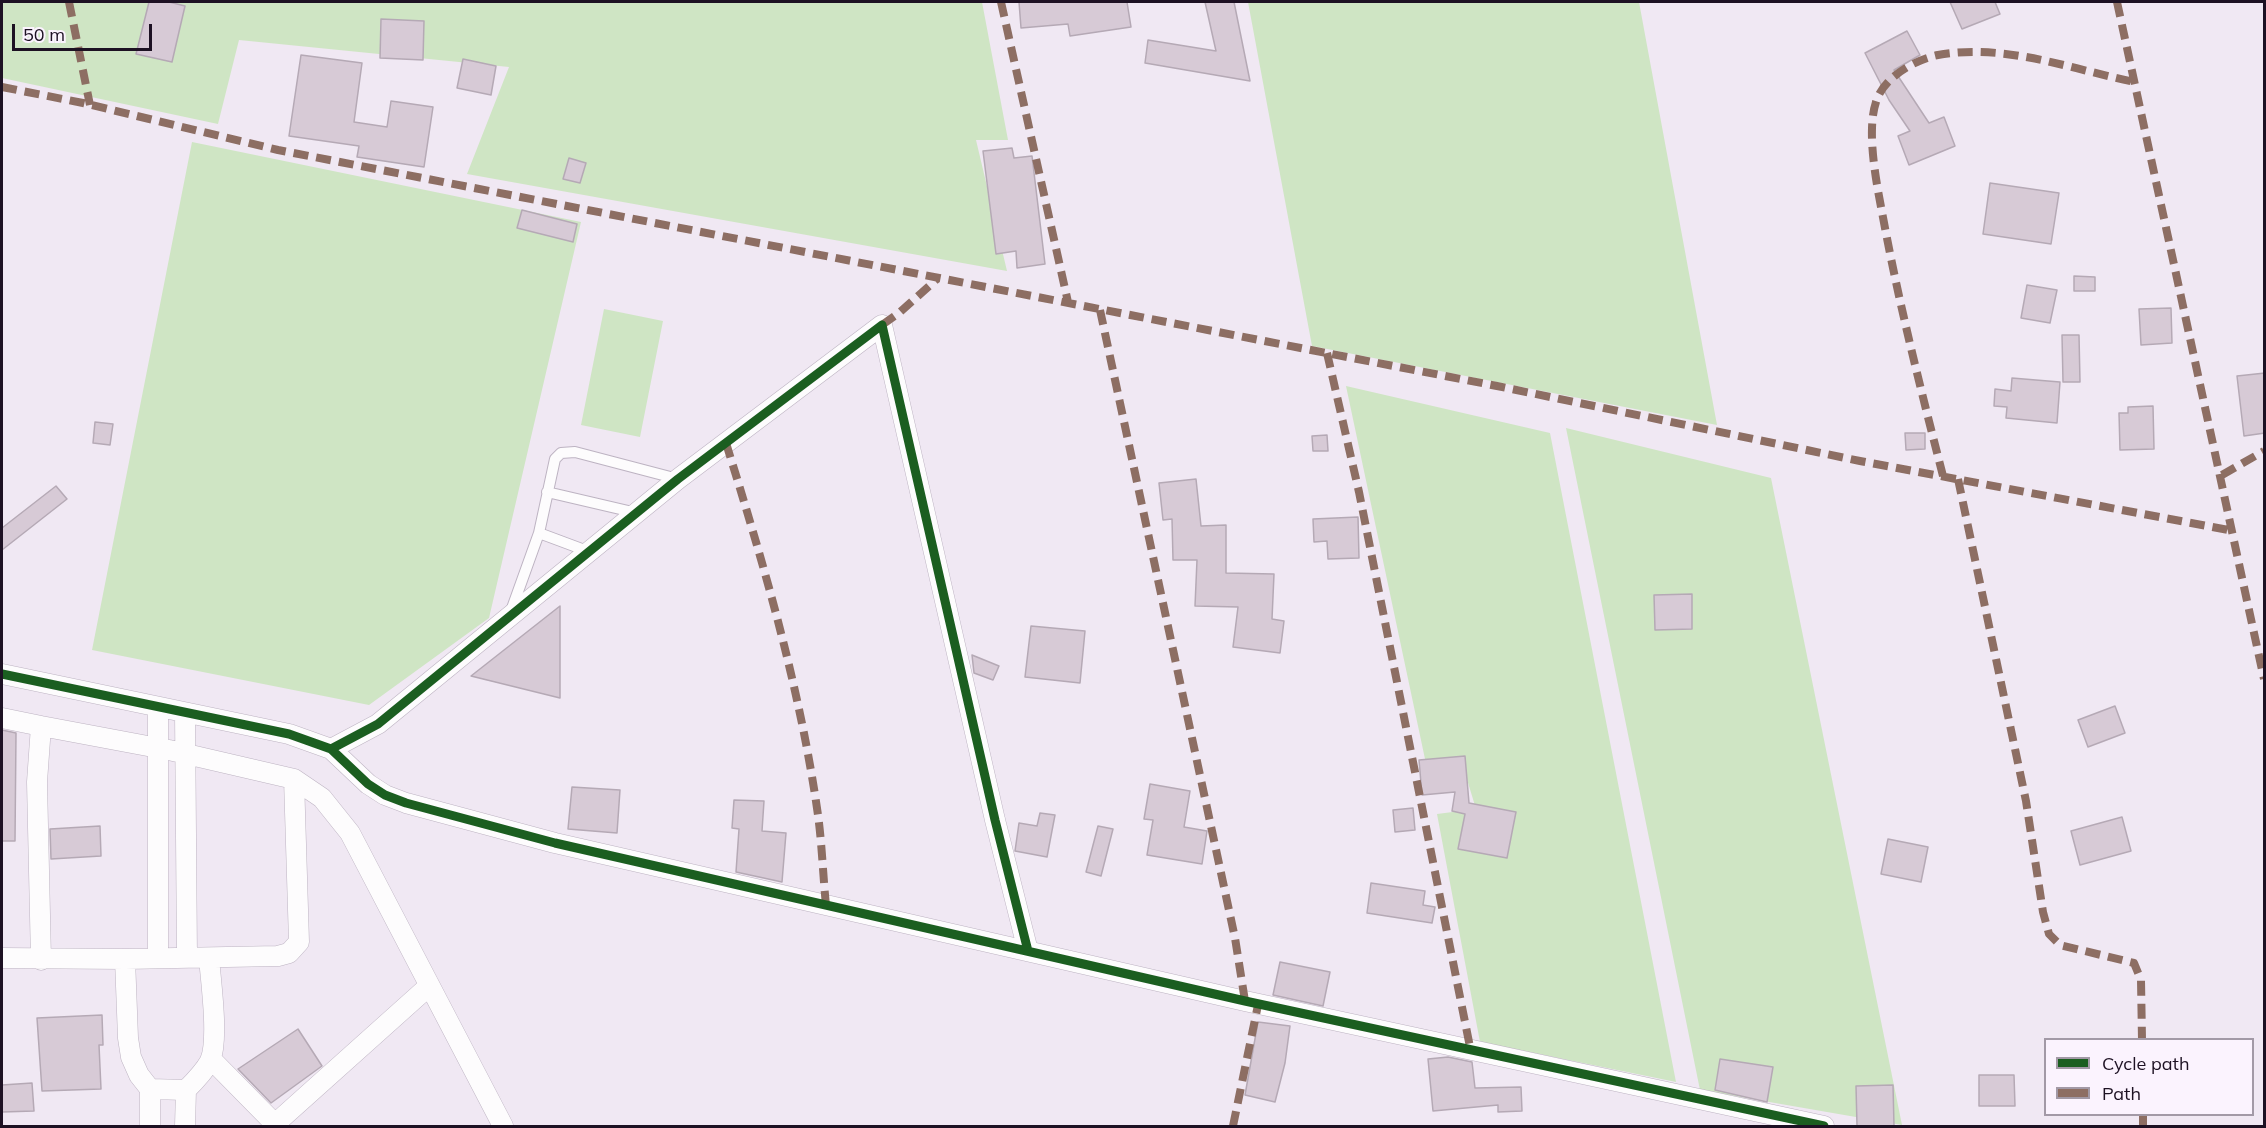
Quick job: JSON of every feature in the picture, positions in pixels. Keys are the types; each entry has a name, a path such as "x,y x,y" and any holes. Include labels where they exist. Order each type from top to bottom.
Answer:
{"street":[{"path":"331,749 378,724 678,479 882,325 994,820 1028,951"},
{"path":"2,674 289,734 331,749 368,784 385,795 406,803 555,843 1490,1056 1824,1126"},
{"path":"158,707 158,958"},
{"path":"185,713 187,958"},
{"path":"2,718 158,748 294,779 322,798 350,833 429,986 496,1124"},
{"path":"41,726 37,782 41,960"},
{"path":"2,958 125,960 278,956 289,953 299,942 294,779"},
{"path":"150,1089 186,1090 199,1078 211,1059 214,1026 209,958"},
{"path":"125,960 131,1058 139,1075 150,1089 150,1126"},
{"path":"211,1059 276,1125 429,986"},
{"path":"185,1126 186,1090"}],"lane":[{"path":"510,614 539,533 555,459 567,452 575,452 678,479"},
{"path":"547,492 638,513"},
{"path":"539,533 590,552"}],"green space":[{"path":"2,2 982,2 1008,140 976,140 1007,271 467,174 509,67 239,40 218,124 2,78"},
{"path":"1248,2 1639,2 1717,425 1312,346"},
{"path":"192,142 581,222 489,618 369,705 92,650"},
{"path":"604,309 663,321 640,437 581,425"},
{"path":"1346,386 1550,433 1676,1082 1480,1042 1437,814 1476,809 1462,763 1425,759"},
{"path":"1566,428 1771,478 1902,1125 1700,1090"}],"building":[{"path":"149,2 169,2 185,6 172,62 136,54"},
{"path":"1019,2 1127,2 1131,27 1070,36 1068,24 1021,28"},
{"path":"1205,2 1234,2 1250,81 1145,63 1148,40 1216,51"},
{"path":"1950,2 1995,2 2000,14 1962,29"},
{"path":"381,19 424,21 423,60 380,58"},
{"path":"1907,31 1920,55 1894,70 1929,123 1944,117 1955,146 1909,165 1898,136 1910,131 1889,100 1865,53"},
{"path":"301,55 362,63 354,122 387,127 391,101 433,107 424,167 357,157 359,146 289,136"},
{"path":"463,59 496,66 491,95 457,88"},
{"path":"1012,148 1014,158 1032,156 1045,264 1017,268 1016,251 996,254 983,151"},
{"path":"569,158 586,163 580,183 563,179"},
{"path":"1990,183 2059,193 2051,244 1983,234"},
{"path":"522,210 577,224 573,242 517,228"},
{"path":"2074,276 2095,277 2095,291 2074,291"},
{"path":"2027,285 2057,290 2050,323 2021,318"},
{"path":"2171,308 2172,343 2141,345 2139,309"},
{"path":"2062,335 2079,335 2080,382 2063,382"},
{"path":"2265,373 2265,433 2244,436 2237,376"},
{"path":"2012,378 2060,382 2057,423 2006,418 2007,407 1994,406 1995,389 2011,391"},
{"path":"2153,406 2154,449 2120,450 2119,413 2128,413 2128,407"},
{"path":"95,422 113,424 110,445 93,443"},
{"path":"1905,433 1925,433 1925,449 1906,450"},
{"path":"1327,435 1328,451 1313,451 1312,436"},
{"path":"1196,479 1201,526 1226,525 1226,573 1274,574 1272,619 1284,621 1280,653 1233,647 1238,607 1195,606 1197,560 1173,560 1172,519 1163,520 1159,483"},
{"path":"56,486 67,499 2,550 2,528"},
{"path":"1358,517 1359,558 1328,559 1327,541 1314,542 1313,519"},
{"path":"1692,594 1692,629 1655,630 1654,595"},
{"path":"560,606 560,698 471,676"},
{"path":"1031,626 1085,631 1080,683 1025,677"},
{"path":"972,655 999,666 993,680 974,673"},
{"path":"2115,706 2125,733 2088,747 2078,720"},
{"path":"2,730 16,733 15,841 2,841"},
{"path":"1465,756 1469,803 1516,812 1507,858 1458,849 1465,814 1452,811 1455,792 1422,795 1419,760"},
{"path":"1150,784 1190,791 1184,827 1207,831 1202,864 1147,855 1153,820 1144,819"},
{"path":"572,787 620,790 617,833 568,829"},
{"path":"734,800 764,801 762,831 786,833 782,882 736,872 739,829 732,828"},
{"path":"1413,808 1415,830 1395,832 1393,810"},
{"path":"1040,813 1055,815 1047,857 1015,851 1019,823 1037,826"},
{"path":"2122,817 2131,851 2080,865 2071,831"},
{"path":"100,826 101,856 51,859 50,829"},
{"path":"1098,826 1113,829 1101,876 1086,872"},
{"path":"1888,839 1928,847 1921,882 1881,874"},
{"path":"1371,883 1425,891 1423,905 1435,907 1432,923 1367,913"},
{"path":"1280,962 1330,972 1323,1006 1273,995"},
{"path":"102,1015 103,1045 99,1045 101,1089 42,1091 37,1018"},
{"path":"1258,1022 1290,1026 1285,1063 1275,1102 1245,1095"},
{"path":"298,1029 322,1066 271,1103 238,1069"},
{"path":"1448,1057 1472,1062 1475,1088 1521,1087 1522,1111 1498,1112 1498,1105 1433,1111 1428,1059"},
{"path":"1720,1059 1773,1067 1767,1102 1715,1090"},
{"path":"1979,1075 2014,1075 2015,1106 1979,1106"},
{"path":"32,1083 34,1111 2,1112 2,1085"},
{"path":"1893,1085 1894,1126 1857,1126 1856,1086"}],"marked path":[{"path":"69,2 90,105"},
{"path":"1001,2 1068,302"},
{"path":"2117,2 2264,679"},
{"path":"1943,476 1905,322 1877,182 1872,131 1873,116 1880,93 1892,78 1919,61 1938,55 1963,52 1988,52 2037,59 2135,82"},
{"path":"2,87 83,103 278,150 1497,386 1860,461 2234,531"},
{"path":"882,325 937,279"},
{"path":"1100,310 1235,938 1245,1001"},
{"path":"1327,353 1359,492 1471,1052"},
{"path":"726,443 780,627 801,720 818,815 826,906"},
{"path":"2222,475 2264,451"},
{"path":"1958,479 2026,801 2043,912 2049,934 2060,945 2134,963 2141,980 2142,1038"},
{"path":"1233,1126 1258,1005"},
{"path":"2143,1116 2143,1126"}],"cycle path":[{"path":"331,749 378,724 678,479 882,325 995,820 1028,951"},
{"path":"2,674 289,734 331,749 368,784 385,795 406,803 555,843 1245,1001 1824,1126"}]}
